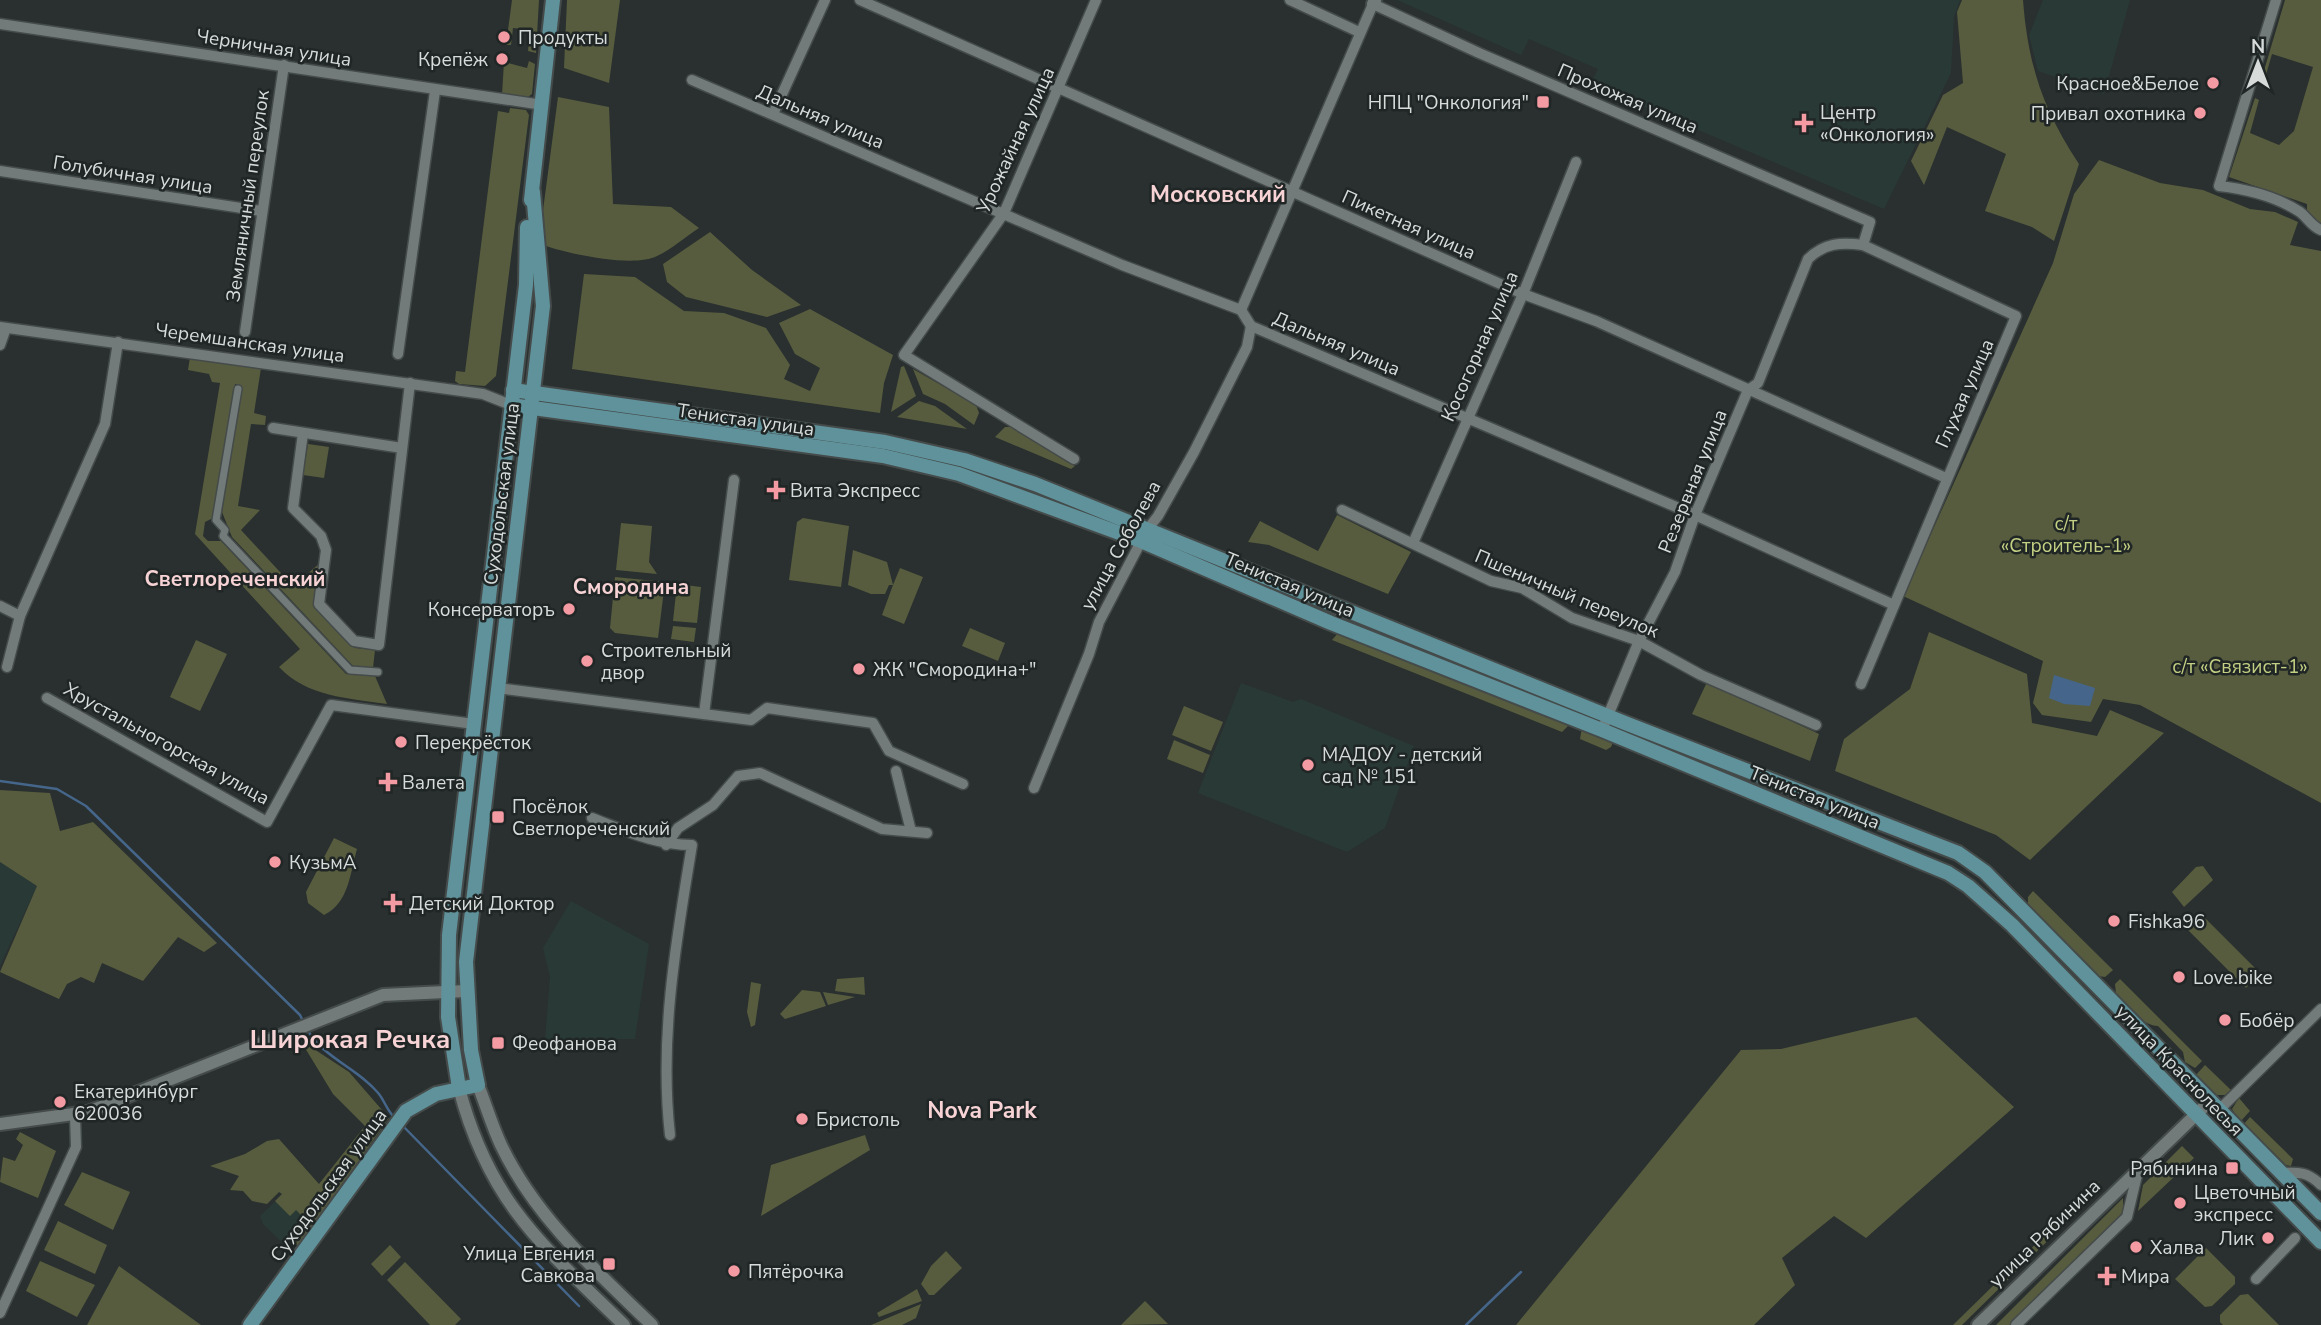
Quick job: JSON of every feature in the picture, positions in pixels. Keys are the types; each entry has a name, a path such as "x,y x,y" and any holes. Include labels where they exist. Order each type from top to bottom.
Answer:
{"main road":[{"name":"Суходольская улица","path":"447,991 449,935 513,390 553,0"},
{"name":"Суходольская улица","path":"250,1325 407,1111 436,1094 478,1085 466,991 469,925 544,293 535,242 533,192"},
{"name":"Тенистая улица","path":"513,390 885,442 964,460 1035,484 1331,623 1958,853 1985,872 2008,895"},
{"name":"Тенистая улица","path":"511,405 883,456 959,474 1144,536"},
{"name":"Тенистая улица","path":"1605,723 1948,873 1968,886 2012,925"},
{"name":"улица Краснолесья","path":"2008,895 2321,1213"},
{"name":"улица Краснолесья","path":"2012,925 2318,1240"},
{"path":"447,991 453,1060 459,1088"}],"street":[{"path":"773,114 825,0"},
{"name":"Пикетная улица","path":"860,0 1523,294 1596,321 1946,478"},
{"name":"Урожайная улица","path":"1074,459 904,355 1004,214 1096,0"},
{"path":"1290,0 1359,33"},
{"path":"2276,0 2219,186 2278,201 2300,212 2312,226 2321,230"},
{"path":"1241,310 1374,2"},
{"name":"Прохожая улица","path":"1374,2 1479,53 1870,222 1863,245"},
{"name":"Черничная улица","path":"0,24 542,105"},
{"name":"Земляничный переулок","path":"245,332 284,65"},
{"name":"Дальняя улица","path":"692,80 1122,265 1241,310 1251,326 1695,515 1894,605"},
{"path":"398,354 435,90"},
{"name":"Косогорная улица","path":"1413,543 1523,294 1576,162"},
{"name":"Голубичная улица","path":"0,171 261,211"},
{"name":"Глухая улица","path":"1818,250 1836,244 1863,245 2016,316 1861,684"},
{"name":"Резервная улица","path":"1605,723 1639,641 1675,572 1695,515 1748,390 1758,383 1808,260 1818,250"},
{"name":"улица Соболева","path":"1034,788 1099,622 1144,536 1194,452 1247,347 1251,326"},
{"path":"0,345 3,327"},
{"name":"Черемшанская улица","path":"3,327 410,383 494,396 511,405"},
{"path":"7,667 20,616 105,424 118,342"},
{"path":"303,433 293,508 321,536 326,550 319,604 354,641 379,645 410,383"},
{"path":"238,389 216,520 225,530 223,537 350,670 378,672"},
{"name":"Черемшанская улица","path":"494,396 513,390"},
{"path":"274,428 402,448"},
{"path":"704,714 734,480"},
{"name":"Пшеничный переулок","path":"1342,510 1491,580 1522,588 1572,618 1639,641 1701,675 1816,725"},
{"path":"0,607 20,616"},
{"path":"497,688 751,720 767,708 873,723 888,751 963,784"},
{"name":"Хрустальногорская улица","path":"47,698 267,822 331,705 474,724"},
{"path":"896,771 911,831"},
{"path":"666,845 678,828 713,805 738,776 760,773 882,830 928,833"},
{"path":"592,818 666,845 692,845 668,1024 666,1096 670,1135"},
{"path":"0,1125 75,1116 313,1025 383,995 466,991"},
{"name":"улица Рябинина","path":"1978,1325 2196,1114 2253,1077 2321,1009"},
{"path":"478,1085 501,1145 533,1198 563,1237 652,1325"},
{"path":"459,1088 480,1150 509,1204 557,1262 624,1325"},
{"path":"0,1313 76,1147 75,1116"},
{"path":"2016,1325 2127,1217 2138,1170"},
{"path":"2281,1172 2300,1172 2311,1176 2321,1185"},
{"path":"2256,1279 2295,1238 2297,1219"},
{"path":"2295,1238 2318,1240"}],"shaded area":[{"name":"Центр «Онкология»","path":"1397,0 1960,0 1954,17 1951,73 1884,209 1590,84 1598,69 1529,39 1521,55"},
{"path":"2043,0 2130,0 2104,94 2038,71 2029,35"},
{"name":"МАДОУ - детский сад № 151","path":"1241,683 1293,702 1301,699 1414,746 1385,828 1347,852 1198,793"},
{"path":"0,862 37,886 0,966"},
{"path":"571,901 649,944 635,1039 545,1040 550,977 543,948"},
{"path":"298,1180 319,1204 286,1246 263,1224 260,1216"}],"green space":[{"path":"512,0 539,0 536,53 528,51 530,30 513,28 511,45 506,45"},
{"path":"567,0 620,0 609,83 564,68"},
{"path":"1962,0 2023,0 2029,45 2039,86 2056,125 2079,164 2054,241 2032,227 1985,211 2006,154 1947,127 1924,185 1911,161 1943,95 1963,83 1957,12"},
{"path":"2285,0 2321,0 2321,225 2307,212 2307,204 2229,177 2255,98 2259,100 2250,133 2279,145 2294,131 2313,67 2272,54 2263,85 2260,84"},
{"path":"529,61 535,64 532,94 528,97 502,95 504,62 527,68"},
{"path":"558,97 609,107 613,204 671,207 699,228 657,256 633,261 601,258 543,245 540,233"},
{"path":"510,108 526,110 529,115 496,376 485,386 459,384 455,381 456,371 465,372 498,111 509,113"},
{"name":"с/т «Строитель-1»","path":"2099,160 2160,183 2203,190 2250,209 2275,212 2298,222 2290,245 2321,251 2321,803 2140,705 2103,699 2091,722 2042,715 2033,703 2043,661 1903,596 2053,263 2074,194"},
{"path":"710,232 752,270 801,305 767,317 686,297 667,282 663,264"},
{"path":"584,274 635,277 684,311 724,313 766,328 790,365 784,379 810,391 820,368 795,354 779,323 810,309 893,355 884,383 880,413 572,369"},
{"path":"190,357 261,368 254,413 266,416 265,425 251,424 238,506 260,510 241,530 293,586 320,563 314,605 355,648 375,650 373,668 354,667 232,537 222,512 242,386 235,384 213,518 205,522 203,536 208,541 221,541 346,674 375,676 387,704 343,698 302,685 290,677 279,667 300,649 195,534 220,383 212,382 209,374 188,370"},
{"path":"904,366 916,396 891,412 901,367"},
{"path":"913,369 976,405 979,413 974,425 945,404 923,394"},
{"path":"919,401 935,406 967,429 897,417"},
{"path":"1005,427 1011,427 1075,466 1071,469 995,437"},
{"path":"308,444 329,447 324,478 303,475"},
{"path":"1337,515 1411,552 1388,594 1269,545 1248,542 1260,521 1318,551"},
{"path":"803,518 849,526 841,587 789,580 797,522"},
{"path":"621,523 652,526 649,562 657,574 616,570"},
{"path":"853,550 887,562 893,585 889,585 885,594 871,594 848,585"},
{"path":"900,568 923,577 904,624 882,615"},
{"path":"615,577 665,582 658,638 615,633 610,628"},
{"path":"677,584 701,587 697,623 673,621"},
{"path":"673,626 696,628 694,642 671,639"},
{"path":"970,628 1005,643 998,661 962,646"},
{"path":"1339,632 1571,723 1562,732 1332,640"},
{"path":"1929,632 2027,674 2032,723 2097,736 2110,710 2164,733 2030,860 1996,835 1835,771 1844,739 1910,689"},
{"path":"196,640 227,654 200,711 170,697"},
{"path":"1707,682 1819,734 1810,761 1692,714"},
{"path":"1184,706 1223,722 1211,751 1172,735"},
{"path":"1582,727 1614,740 1611,747 1606,750 1580,739"},
{"path":"1174,740 1210,755 1203,773 1167,759"},
{"path":"0,790 50,793 60,831 93,822 217,943 204,952 178,937 143,981 102,963 94,983 81,977 67,984 59,999 0,972 37,886 0,862"},
{"path":"334,838 357,849 344,895 332,910 324,915 308,903 306,892"},
{"path":"2203,866 2213,880 2184,907 2172,892 2196,867"},
{"path":"2033,891 2113,970 2105,977 2098,976 2028,905 2028,897"},
{"path":"2201,914 2260,973 2246,988 2187,929"},
{"path":"864,977 865,995 835,991 837,979"},
{"path":"2120,979 2202,1061 2195,1068 2185,1062 2183,1052 2158,1026 2146,1023 2116,994 2115,984"},
{"path":"751,982 761,984 755,1025 751,1027 747,1012"},
{"path":"802,990 820,992 826,1006 785,1019 780,1014"},
{"path":"823,992 855,997 828,1005"},
{"path":"1916,1017 2014,1107 1866,1238 1834,1216 1782,1258 1795,1285 1754,1325 1516,1325 1741,1050 1781,1049"},
{"path":"309,1040 317,1051 349,1072 389,1118 299,1245 295,1245 288,1236 304,1218 296,1210 290,1216 275,1201 282,1194 279,1192 267,1204 252,1201 243,1191 230,1190 239,1176 210,1166 245,1154 267,1141 279,1139 319,1184 365,1126 333,1094 302,1043"},
{"path":"2205,1065 2231,1090 2225,1095 2216,1095 2196,1075"},
{"path":"2239,1098 2250,1111 2240,1122 2232,1109"},
{"path":"2250,1117 2293,1159 2291,1166 2286,1165 2244,1124"},
{"path":"20,1132 56,1151 38,1198 0,1182 3,1157 15,1161 23,1145 16,1139"},
{"path":"865,1135 870,1150 761,1216 771,1165"},
{"path":"2182,1146 2194,1158 2138,1211 2143,1185"},
{"path":"82,1172 130,1192 113,1230 64,1205"},
{"path":"2100,1181 2085,1204 1962,1325 1953,1325"},
{"path":"2123,1198 2123,1214 2010,1325 1996,1325"},
{"path":"58,1221 107,1245 95,1274 44,1250"},
{"path":"390,1245 401,1257 382,1276 371,1264"},
{"path":"2206,1248 2235,1277 2235,1284 2212,1306 2205,1307 2175,1279"},
{"path":"946,1251 962,1268 934,1295 929,1295 921,1284 931,1266"},
{"path":"40,1261 95,1285 77,1317 26,1291"},
{"path":"405,1262 461,1319 455,1325 430,1325 387,1280"},
{"path":"119,1266 201,1325 87,1325"},
{"path":"917,1289 922,1301 879,1317 877,1313"},
{"path":"2248,1294 2279,1325 2223,1325 2220,1322 2220,1315 2240,1295"},
{"path":"1145,1301 1168,1324 1121,1325"},
{"path":"921,1304 916,1318 902,1325 871,1325"}],"water":[{"path":"2054,675 2095,688 2090,706 2064,704 2049,698"}],"waterway":[{"path":"0,781 57,789 86,806 300,1015 304,1023"},
{"path":"307,1029 322,1048 371,1085 394,1117"},
{"path":"401,1124 579,1306"},
{"path":"1466,1325 1521,1272"}],"place":[{"name":"Продукты","path":"504,37"},
{"name":"Крепёж","path":"502,59"},
{"name":"Красное&Белое","path":"2213,83"},
{"name":"НПЦ \"Онкология\"","path":"1543,102"},
{"name":"Привал охотника","path":"2200,113"},
{"name":"Центр «Онкология»","path":"1804,123"},
{"name":"Вита Экспресс","path":"776,490"},
{"name":"Консерваторъ","path":"569,609"},
{"name":"Строительный двор","path":"587,661"},
{"name":"ЖК \"Смородина+\"","path":"859,669"},
{"name":"Перекрёсток","path":"401,742"},
{"name":"МАДОУ - детский сад № 151","path":"1308,765"},
{"name":"Валета","path":"388,782"},
{"name":"Посёлок Светлореченский","path":"498,817"},
{"name":"КузьмА","path":"275,862"},
{"name":"Детский Доктор","path":"393,903"},
{"name":"Fishka96","path":"2114,921"},
{"name":"Love.bike","path":"2179,977"},
{"name":"Бобёр","path":"2225,1020"},
{"name":"Феофанова","path":"498,1043"},
{"name":"Екатеринбург 620036","path":"60,1102"},
{"name":"Бристоль","path":"802,1119"},
{"name":"Рябинина","path":"2232,1168"},
{"name":"Цветочный экспресс","path":"2180,1203"},
{"name":"Лик","path":"2268,1238"},
{"name":"Халва","path":"2136,1247"},
{"name":"Улица Евгения Савкова","path":"609,1264"},
{"name":"Пятёрочка","path":"734,1271"},
{"name":"Мира","path":"2107,1276"}],"district":[{"name":"Московский","path":"1218,194"},
{"name":"Светлореченский","path":"235,579"},
{"name":"Смородина","path":"631,587"},
{"name":"Широкая Речка","path":"350,1039"},
{"name":"Nova Park","path":"982,1110"}],"park label":[{"name":"с/т «Связист-1»","path":"2240,666"}]}
